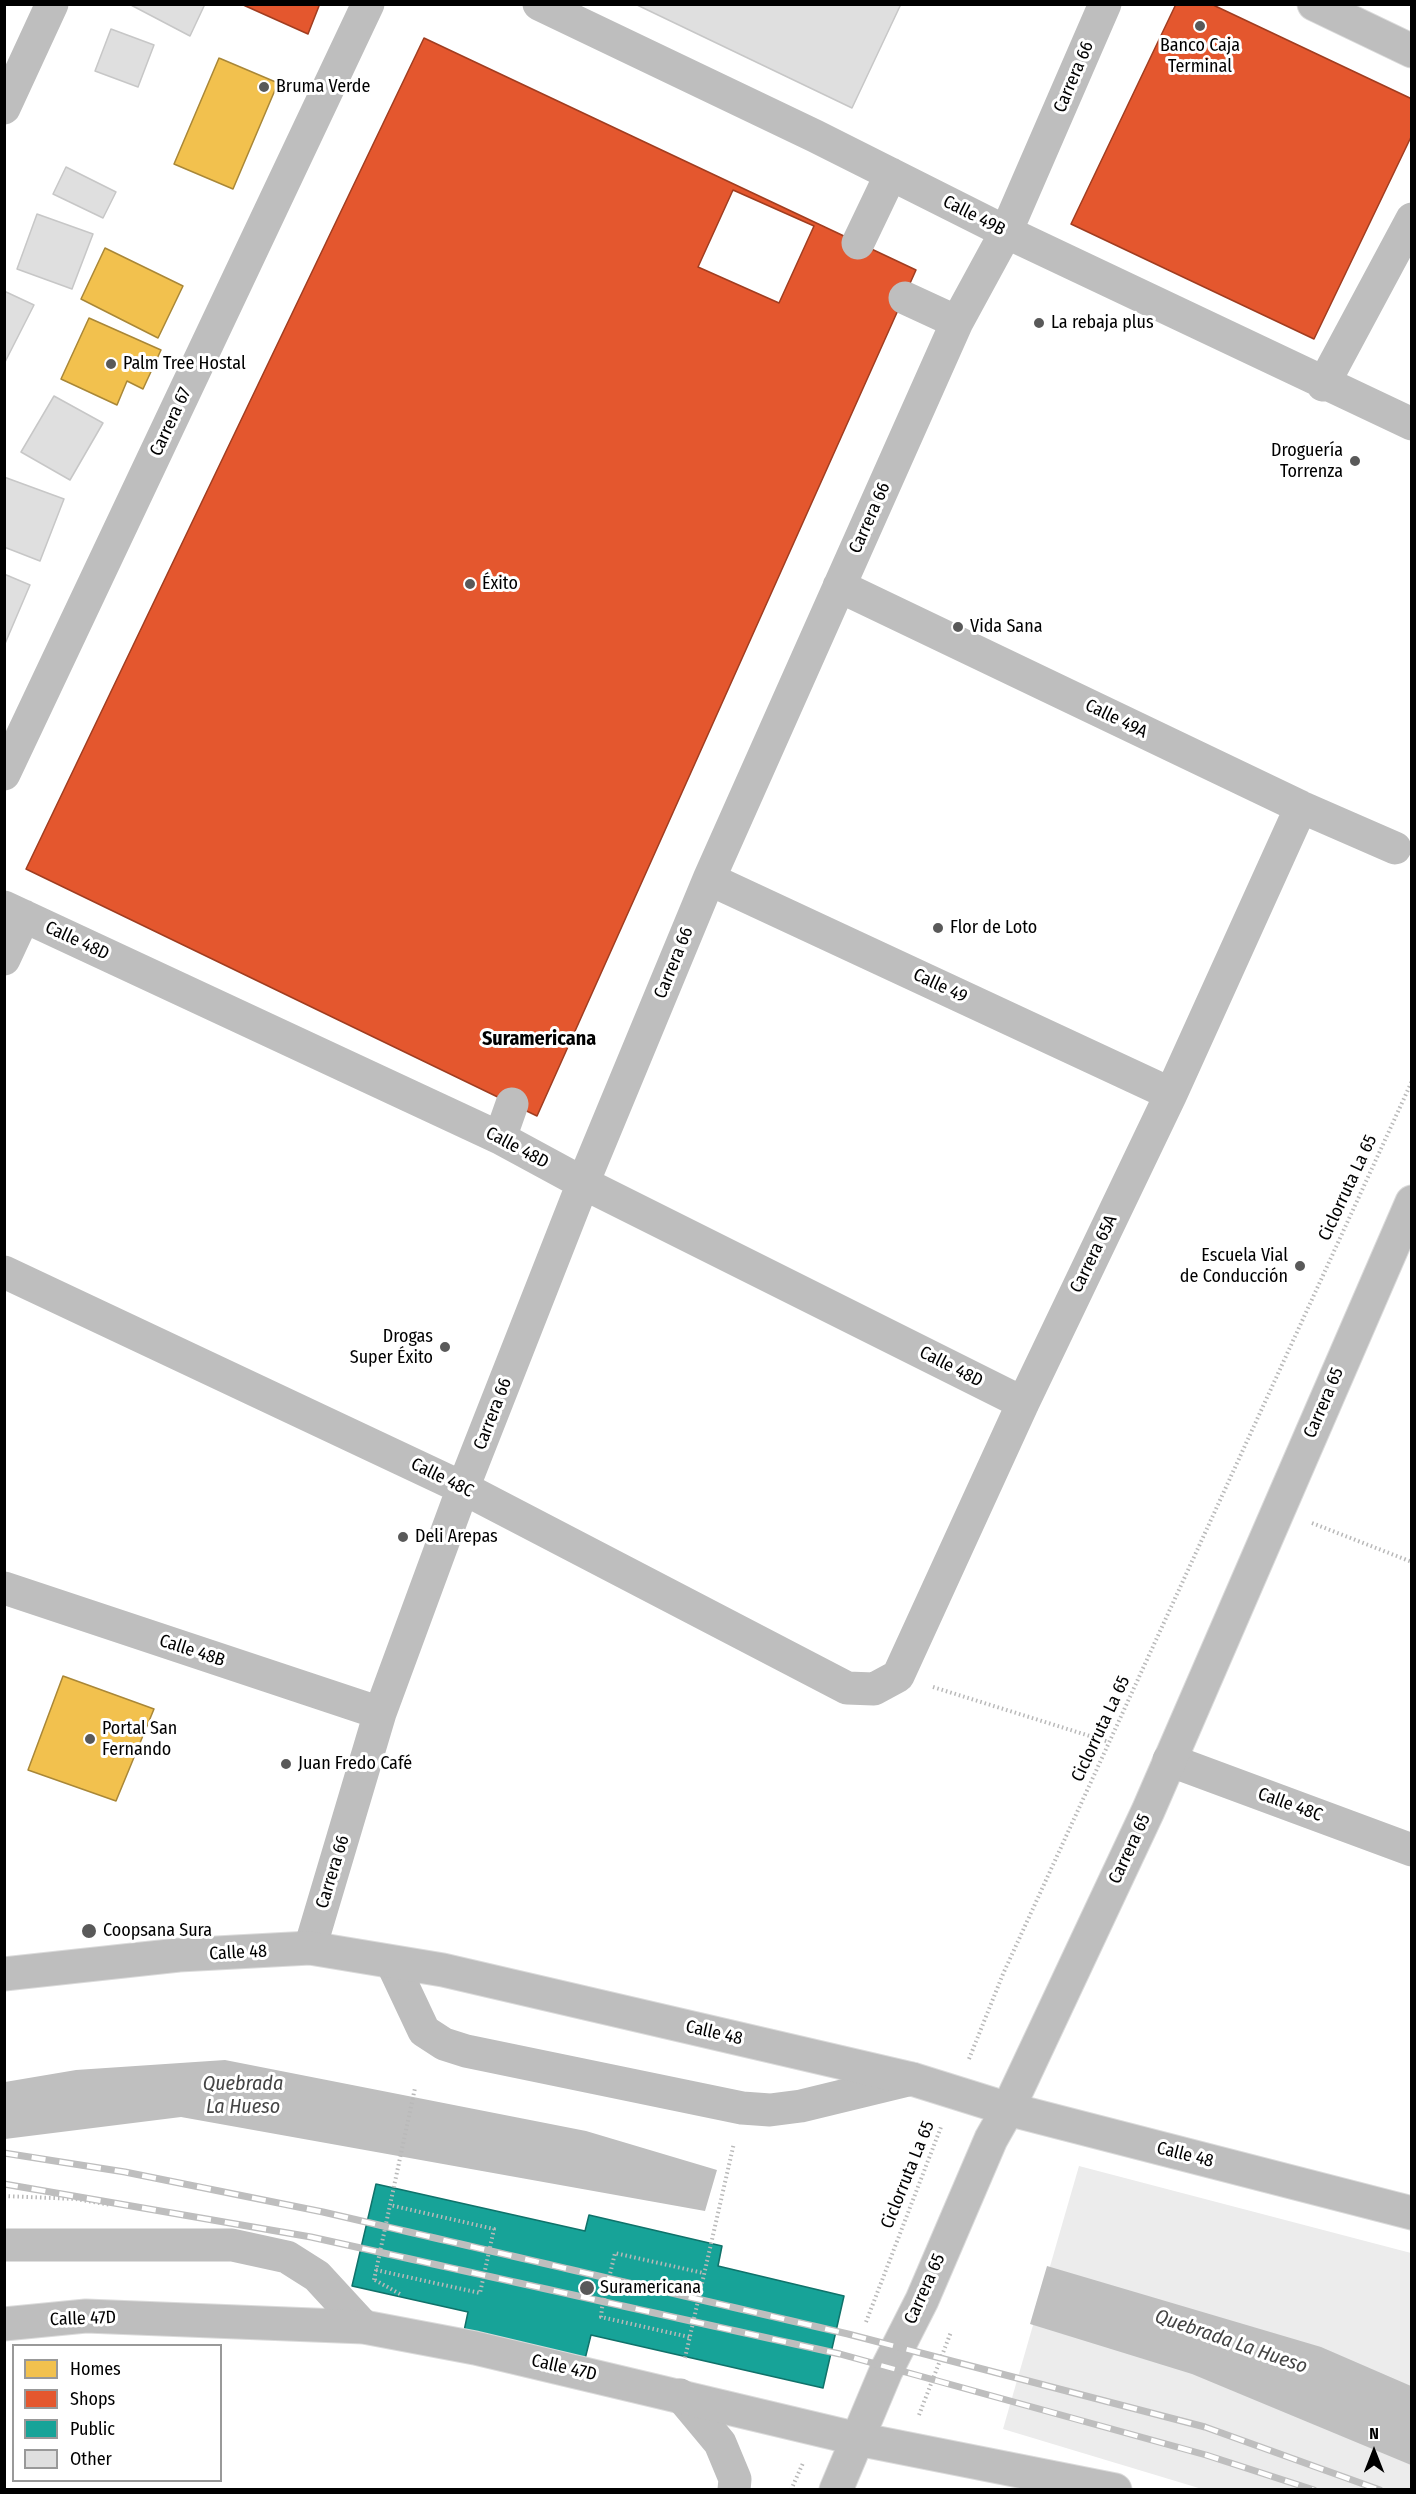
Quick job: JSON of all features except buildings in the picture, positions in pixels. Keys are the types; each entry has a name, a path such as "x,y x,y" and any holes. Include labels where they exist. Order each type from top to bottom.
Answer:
{"street":[{"path":"4,108 52,4"},
{"name":"Carrera 67","path":"4,774 368,4"},
{"name":"Calle 49B","path":"539,4 1323,385 1412,424"},
{"name":"Carrera 66","path":"310,1948 380,1713 463,1488 583,1184 709,879 957,322 1006,232 1105,4"},
{"path":"1314,4 1412,51"},
{"path":"858,243 891,174"},
{"path":"1323,385 1412,219"},
{"path":"905,298 957,322"},
{"name":"Calle 49A","path":"839,586 1301,807 1395,848"},
{"name":"Carrera 65A","path":"886,1683 1171,1094 1301,807"},
{"name":"Calle 49","path":"709,879 1171,1094"},
{"path":"4,959 14,912"},
{"name":"Calle 48D","path":"14,912 500,1138 583,1184 1023,1403"},
{"path":"500,1138 512,1104"},
{"name":"Carrera 65","path":"836,2490 885,2371 922,2300 991,2139 1008,2109 1169,1760 1412,1202"},
{"name":"Calle 48C","path":"4,1272 463,1488 847,1688 886,1683"},
{"name":"Calle 48B","path":"4,1588 380,1713"},
{"name":"Calle 48C","path":"1169,1760 1412,1850"},
{"name":"Calle 48","path":"4,1974 179,1955 310,1948 443,1970 912,2079 1008,2109 1412,2213"},
{"path":"392,1963 424,2031 444,2044 466,2051 742,2108 770,2110 801,2106 912,2079"},
{"path":"4,2245 232,2245 287,2257 317,2276 364,2327"},
{"name":"Calle 47D","path":"4,2324 86,2316 364,2327 475,2348 858,2439 1115,2490"},
{"path":"680,2395 720,2443 735,2479 734,2490"}],"path":[{"name":"Ciclorruta La 65","path":"862,2330 907,2210 1004,1974 1412,1081"},
{"path":"1308,1521 1412,1562"},
{"path":"886,1683 1110,1742"},
{"path":"364,2327 415,2088"},
{"path":"686,2362 689,2337 724,2184"},
{"path":"376,2270 480,2293 494,2229 390,2205"},
{"path":"689,2337 601,2317 615,2253 703,2273"},
{"path":"791,2490 805,2458"}],"shaded area":[{"path":"1079,2166 1411,2253 1411,2489 1202,2489 1003,2429"}],"water":[{"name":"Quebrada La Hueso","path":"225,2060 586,2131 717,2170 705,2211 181,2117 5,2139 5,2082 76,2070"},
{"name":"Quebrada La Hueso","path":"1047,2266 1321,2347 1411,2386 1411,2465 1192,2374 1030,2324"}],"railway":[{"path":"4,2153 125,2172 323,2212 848,2334 1205,2427 1380,2490"},
{"path":"4,2184 311,2237 840,2354 1206,2455 1314,2490"}],"place":[{"name":"Banco Caja Terminal","path":"1200,26"},
{"name":"Bruma Verde","path":"264,87"},
{"name":"La rebaja plus","path":"1039,323"},
{"name":"Palm Tree Hostal","path":"111,364"},
{"name":"Droguería Torrenza","path":"1355,461"},
{"name":"Éxito","path":"470,584"},
{"name":"Vida Sana","path":"958,627"},
{"name":"Flor de Loto","path":"938,928"},
{"name":"Escuela Vial de Conducción","path":"1300,1266"},
{"name":"Drogas Super Éxito","path":"445,1347"},
{"name":"Deli Arepas","path":"403,1537"},
{"name":"Portal San Fernando","path":"90,1739"},
{"name":"Juan Fredo Café","path":"286,1764"},
{"name":"Coopsana Sura","path":"89,1931"},
{"name":"Suramericana","path":"587,2288"}],"district":[{"name":"Suramericana","path":"539,1039"}]}
